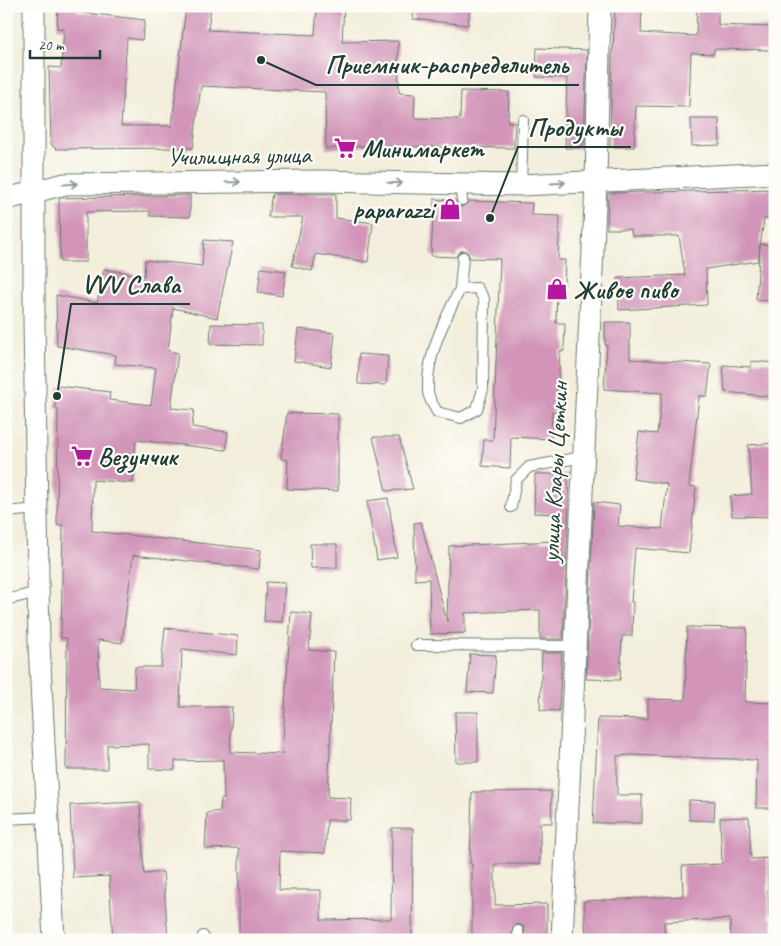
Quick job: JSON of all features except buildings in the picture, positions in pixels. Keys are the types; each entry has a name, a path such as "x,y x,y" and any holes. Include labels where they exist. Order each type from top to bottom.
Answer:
{"street":[{"path":"34,6 38,592 54,940"},
{"name":"улица Клары Цеткин","path":"562,940 573,646 596,182 600,6"},
{"name":"Училищная улица","path":"6,200 65,184 320,181 461,193 520,185 775,173"}],"lane":[{"path":"520,185 524,120"},
{"path":"460,289 477,288 484,299 483,389 477,409 461,418 437,412 428,393 433,351 460,289 463,258"},
{"path":"511,507 516,480 530,467 582,457"},
{"path":"6,512 37,509"},
{"path":"6,600 38,592"},
{"path":"416,645 573,646"},
{"path":"6,819 48,817"}],"place":[{"name":"Приемник-распределитель","path":"261,60"},
{"name":"Минимаркет","path":"345,148"},
{"name":"paparazzi","path":"450,209"},
{"name":"Продукты","path":"490,218"},
{"name":"Живое пиво","path":"557,289"},
{"name":"VVV Слава","path":"57,396"},
{"name":"Везунчик","path":"82,456"}]}
